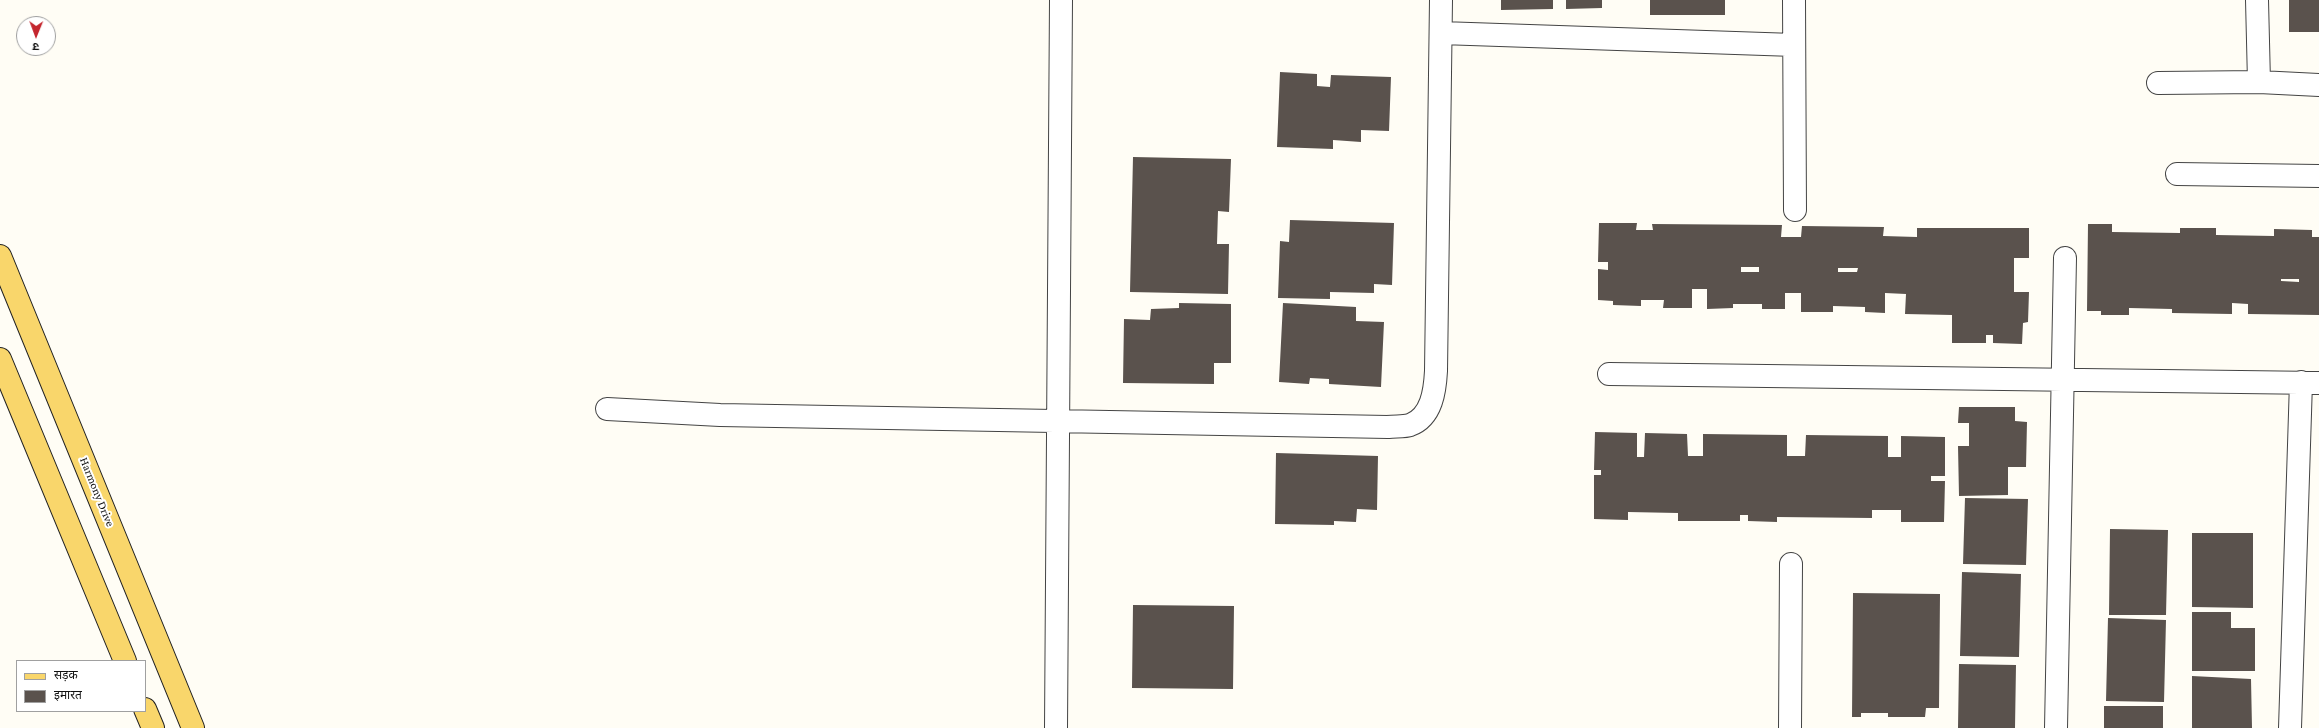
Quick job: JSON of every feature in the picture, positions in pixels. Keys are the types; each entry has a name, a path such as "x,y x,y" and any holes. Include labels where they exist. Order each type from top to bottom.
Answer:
{"main road":[{"name":"Harmony Drive","path":"0,256 193,728"},
{"path":"0,359 125,660"},
{"path":"146,711 153,728"}],"street":[{"path":"1056,728 1061,0"},
{"path":"607,409 720,415 1388,427 1410,425 1424,414 1434,396 1436,371 1441,0"},
{"path":"1794,0 1795,210"},
{"path":"2257,0 2259,82"},
{"path":"1441,32 1794,45"},
{"path":"2158,83 2259,82 2319,85"},
{"path":"2177,174 2319,176"},
{"path":"2056,728 2065,258"},
{"path":"1609,374 2310,382 2290,728"},
{"path":"1790,728 1791,564"}],"building":[{"path":"1501,0 1553,0 1553,9 1501,10"},
{"path":"1566,0 1602,0 1602,8 1566,9"},
{"path":"1650,0 1725,0 1725,15 1650,15"},
{"path":"2289,0 2319,0 2319,32 2289,32"},
{"path":"1280,72 1317,74 1317,86 1330,87 1331,75 1391,77 1389,131 1361,130 1361,142 1333,140 1333,149 1277,147"},
{"path":"1133,157 1231,159 1229,212 1218,211 1217,244 1229,244 1228,294 1130,292"},
{"path":"1290,220 1394,223 1392,285 1374,284 1374,293 1330,292 1330,299 1278,298 1280,241 1289,242"},
{"path":"1599,223 1637,223 1636,230 1653,230 1652,224 1782,225 1781,237 1801,237 1802,226 1884,227 1883,236 1917,237 1917,228 2029,228 2029,258 2014,258 2014,292 2029,292 2028,322 2023,323 2022,344 1993,343 1993,335 1986,335 1986,343 1952,343 1952,315 1905,314 1906,294 1885,293 1885,313 1865,312 1865,307 1833,306 1833,312 1801,312 1801,293 1785,293 1785,309 1762,309 1762,304 1733,304 1733,308 1707,309 1707,289 1692,289 1692,308 1663,308 1664,300 1641,300 1641,306 1613,305 1613,301 1598,300 1598,269 1608,270 1608,262 1598,262","holes":["1741,267 1759,267 1759,272 1741,272","1838,268 1858,268 1857,272 1838,272"]},
{"path":"2088,224 2112,224 2112,232 2180,233 2180,228 2216,228 2216,235 2274,236 2274,229 2312,230 2312,237 2319,237 2319,315 2248,314 2248,304 2232,303 2232,314 2172,313 2172,309 2129,308 2129,315 2101,315 2101,311 2087,311","holes":["2281,279 2299,279 2299,282 2281,281"]},
{"path":"1179,303 1231,304 1231,363 1214,363 1214,384 1123,383 1124,319 1150,320 1151,309 1179,308"},
{"path":"1283,303 1356,307 1356,321 1384,322 1381,387 1329,384 1329,379 1310,378 1309,384 1279,382"},
{"path":"1959,407 2015,407 2015,421 2027,422 2026,467 2008,467 2008,495 1959,496 1958,446 1969,446 1969,423 1958,423"},
{"path":"1595,432 1637,433 1637,457 1644,457 1645,433 1687,434 1688,456 1703,456 1703,434 1787,435 1787,456 1805,456 1806,435 1888,436 1888,457 1901,457 1901,436 1945,437 1945,476 1931,476 1931,481 1945,481 1944,522 1901,522 1901,510 1872,510 1872,518 1777,517 1777,522 1748,521 1748,515 1740,515 1740,521 1678,521 1678,513 1628,512 1628,520 1594,519 1594,475 1601,475 1601,470 1594,470"},
{"path":"1276,453 1378,456 1377,510 1357,509 1356,522 1334,521 1334,525 1275,524"},
{"path":"1965,498 2028,499 2026,565 1963,564"},
{"path":"2110,529 2168,530 2166,615 2109,615"},
{"path":"2192,533 2253,533 2253,608 2192,607"},
{"path":"1962,572 2021,574 2019,657 1960,656"},
{"path":"1853,593 1940,594 1939,708 1926,708 1925,717 1888,717 1888,713 1861,713 1861,717 1852,717"},
{"path":"1133,605 1234,606 1233,689 1132,688"},
{"path":"2192,612 2231,612 2231,628 2255,628 2255,671 2192,671"},
{"path":"2108,618 2166,620 2164,702 2106,701"},
{"path":"1959,664 2016,665 2015,728 1958,728"},
{"path":"2192,676 2251,679 2252,728 2192,728"},
{"path":"2104,706 2163,706 2163,728 2104,728"}]}
